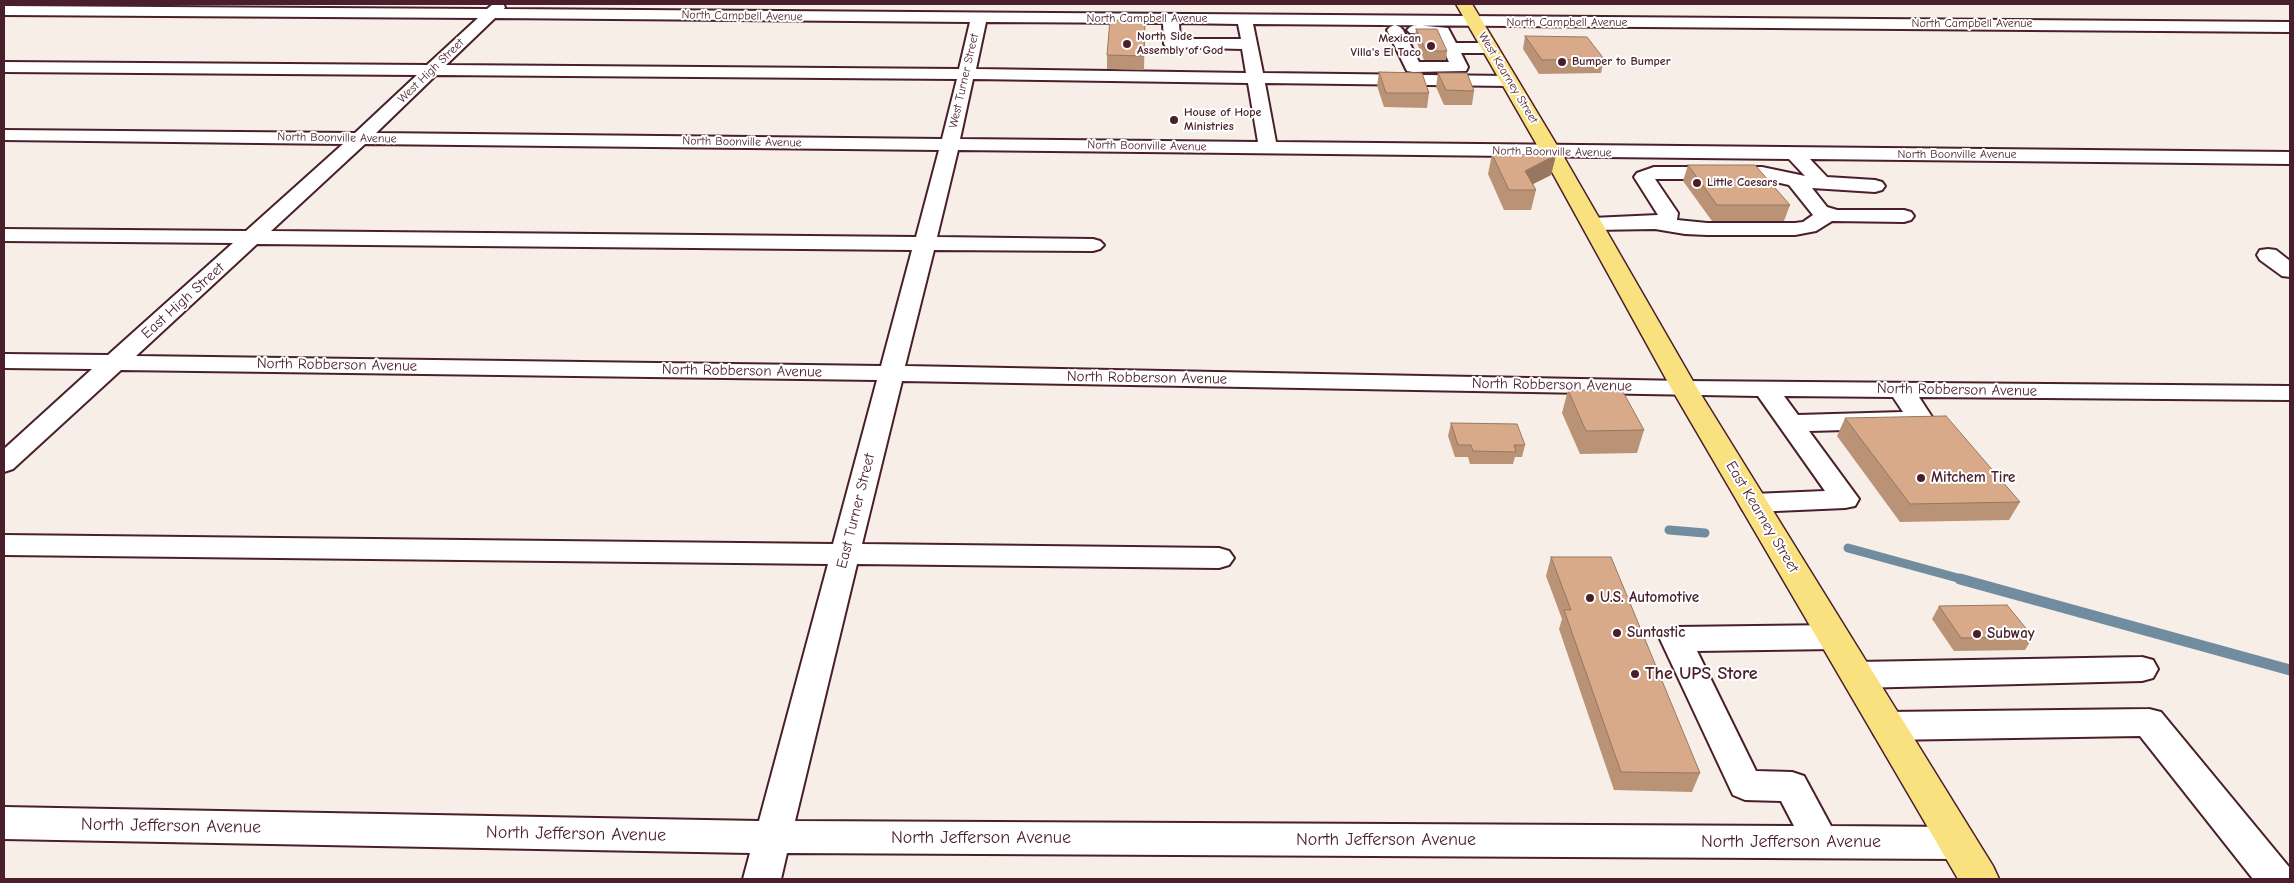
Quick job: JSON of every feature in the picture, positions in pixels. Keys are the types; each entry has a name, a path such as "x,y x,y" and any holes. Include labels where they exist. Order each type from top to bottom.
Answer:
{"main road":[{"name":"West Kearney Street","path":"1465,5 1551,152"},
{"name":"East Kearney Street","path":"1551,152 1684,388 1979,879"}],"street":[{"path":"1446,6 1465,5"},
{"path":"1392,25 1413,67 1432,74 1460,67 1442,31 1425,26 1420,6"},
{"name":"North Campbell Avenue","path":"10,9 497,9 979,18 1245,20 1425,26 1482,35 1962,24 2290,27"},
{"name":"West High Street","path":"360,138 497,9"},
{"path":"1942,9 1962,24"},
{"name":"West Turner Street","path":"950,144 979,18"},
{"path":"1171,19 1172,44 1251,52"},
{"path":"1245,20 1268,148"},
{"path":"1447,42 1482,35"},
{"path":"1200,59 1251,52"},
{"path":"4,67 1256,78 1432,74 1510,81"},
{"name":"North Boonville Avenue","path":"4,134 1551,152 2290,158"},
{"name":"East High Street","path":"4,463 360,138"},
{"name":"East Turner Street","path":"762,879 950,144"},
{"path":"1795,154 1821,182"},
{"path":"1656,223 1668,219 1668,213 1644,178 1654,173 1762,173 1801,182 1874,186"},
{"path":"1801,182 1798,184 1799,188 1820,211 1828,215 1904,216"},
{"path":"1592,224 1656,223 1707,230 1795,229 1809,227 1828,215"},
{"path":"4,235 1093,245"},
{"path":"2268,255 2290,271"},
{"name":"North Robberson Avenue","path":"4,361 891,373 1684,388 2290,394"},
{"path":"1754,503 1845,500 1766,389"},
{"path":"1791,423 1921,420 1901,390"},
{"path":"4,545 1218,558"},
{"path":"1820,842 1792,787 1745,785 1676,639 1834,636"},
{"path":"1856,675 2142,669"},
{"path":"1887,726 2149,722 2276,879"},
{"name":"North Jefferson Avenue","path":"4,823 773,838 1958,843"}],"building":[{"path":"1110,20 1145,21 1144,56 1107,55"},
{"path":"1416,29 1437,29 1447,51 1426,51"},
{"path":"1525,36 1587,37 1604,59 1542,60"},
{"path":"1379,72 1422,73 1429,93 1386,93"},
{"path":"1438,73 1467,73 1474,91 1446,90"},
{"path":"1492,154 1556,155 1525,171 1536,190 1509,190"},
{"path":"1688,165 1755,165 1790,205 1717,205"},
{"path":"1568,390 1622,390 1644,430 1586,431"},
{"name":"Mitchem Tire","path":"1946,416 2020,502 1910,504 1845,418"},
{"path":"1451,423 1517,424 1525,445 1514,445 1516,452 1473,451 1471,445 1458,445"},
{"path":"1551,557 1611,557 1700,773 1621,772 1564,610 1571,610"},
{"path":"2007,605 2033,637 1961,638 1939,606"}],"waterway":[{"path":"1669,530 1705,533"},
{"path":"1848,548 1965,580"},
{"path":"1960,579 2290,670"}],"place":[{"name":"North Side Assembly of God","path":"1127,44"},
{"name":"Mexican Villa's El Taco","path":"1431,46"},
{"name":"Bumper to Bumper","path":"1562,62"},
{"name":"House of Hope Ministries","path":"1174,120"},
{"name":"Little Caesars","path":"1697,183"},
{"name":"Mitchem Tire","path":"1921,478"},
{"name":"U.S. Automotive","path":"1590,598"},
{"name":"Suntastic","path":"1617,633"},
{"name":"Subway","path":"1977,634"},
{"name":"The UPS Store","path":"1635,674"}]}
